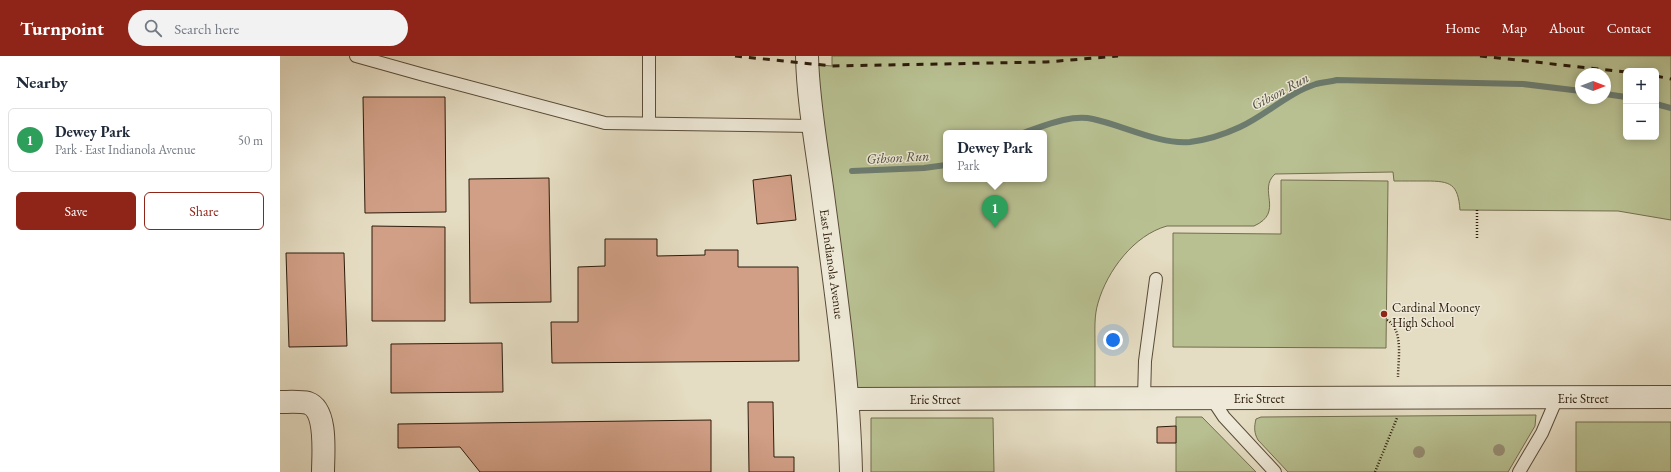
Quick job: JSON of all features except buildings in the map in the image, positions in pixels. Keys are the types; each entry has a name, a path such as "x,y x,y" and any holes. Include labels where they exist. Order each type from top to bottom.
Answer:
{"street":[{"name":"East Indianola Avenue","path":"807,56 813,126 842,334 848,399 851,472"},
{"name":"Erie Street","path":"848,399 1671,397"},
{"path":"280,402 309,404 317,411 321,419 322,428 323,472"}],"lane":[{"path":"356,56 424,76 605,123 813,126"},
{"path":"649,56 649,123"},
{"path":"1144,398 1145,361 1156,279"},
{"path":"1519,472 1542,433 1557,398"},
{"path":"1212,399 1224,417 1275,472"}],"path":[{"path":"1477,210 1477,238"},
{"path":"1375,472 1378,465"}],"green space":[{"path":"832,56 1671,56 1671,220 1618,211 1460,210 1455,189 1447,183 1435,181 1394,181 1393,172 1275,174 1270,180 1268,187 1270,208 1268,214 1263,220 1254,226 1167,226 1144,237 1133,246 1115,267 1102,291 1095,318 1095,398 848,399 807,64 832,66"},
{"path":"1281,180 1388,181 1386,348 1173,347 1173,233 1281,234"},
{"path":"1536,415 1535,426 1508,472 1288,472 1258,440 1255,430 1256,419 1261,417"},
{"path":"1176,417 1202,417 1256,472 1176,472"},
{"path":"871,418 993,418 994,472 871,472"},
{"path":"1576,422 1671,422 1671,472 1576,472"}],"waterway":[{"name":"Gibson Run","path":"1031,130 1066,119 1084,118 1104,122 1166,141 1190,142 1215,136 1240,127 1306,88 1316,84 1337,80 1523,84 1575,90"},
{"name":"Gibson Run","path":"1611,95 1623,97"},
{"name":"Gibson Run","path":"1659,105 1671,108"},
{"name":"Gibson Run","path":"852,171 924,168 943,165"}],"railway":[{"path":"735,56 832,66 1046,62 1118,56"},
{"path":"1480,56 1623,72"},
{"path":"1659,77 1671,79"}],"place":[{"name":"Dewey Park","path":"995,228"},
{"name":"Cardinal Mooney High School","path":"1384,314"}]}
